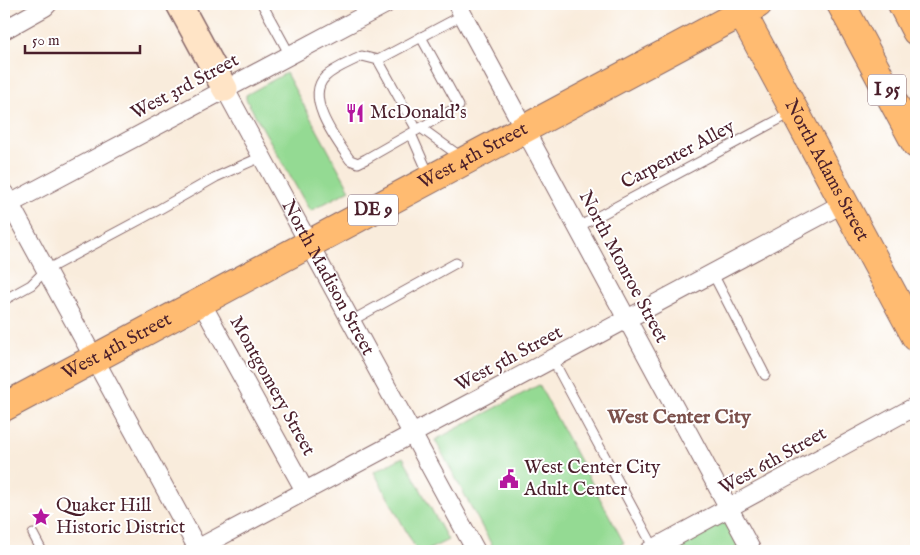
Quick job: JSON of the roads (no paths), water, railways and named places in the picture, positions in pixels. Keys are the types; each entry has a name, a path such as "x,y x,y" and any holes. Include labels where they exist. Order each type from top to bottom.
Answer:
{"main road":[{"name":"I 95","path":"841,4 916,144"},
{"name":"North Adams Street","path":"745,7 794,111 916,337"},
{"name":"West 4th Street","path":"4,407 524,129 745,7"}],"street":[{"path":"4,30 46,7 48,4"},
{"name":"North Madison Street","path":"180,4 476,551"},
{"name":"West 3rd Street","path":"6,202 386,4"},
{"name":"North Monroe Street","path":"460,9 752,551"},
{"path":"6,202 46,270 197,550"},
{"name":"West 5th Street","path":"197,550 844,203"},
{"name":"Montgomery Street","path":"201,302 306,491"},
{"name":"West 6th Street","path":"652,550 916,406"}],"lane":[{"path":"262,4 290,54"},
{"path":"421,37 459,106 366,160 358,162 350,160 319,107 317,95 319,83 326,75 362,56 378,60 421,37 460,9"},
{"path":"378,60 416,131 431,179"},
{"name":"Carpenter Alley","path":"578,227 794,111"},
{"path":"416,131 466,160"},
{"path":"4,300 31,285 46,270 216,177 262,157"},
{"path":"351,321 456,263"},
{"path":"713,274 765,375"},
{"path":"553,360 652,550"},
{"path":"33,534 42,551"}],"place":[{"name":"McDonald's","path":"355,113"},
{"name":"West Center City Adult Center","path":"509,479"},
{"name":"Quaker Hill Historic District","path":"41,517"}],"district":[{"name":"West Center City","path":"679,417"}]}
